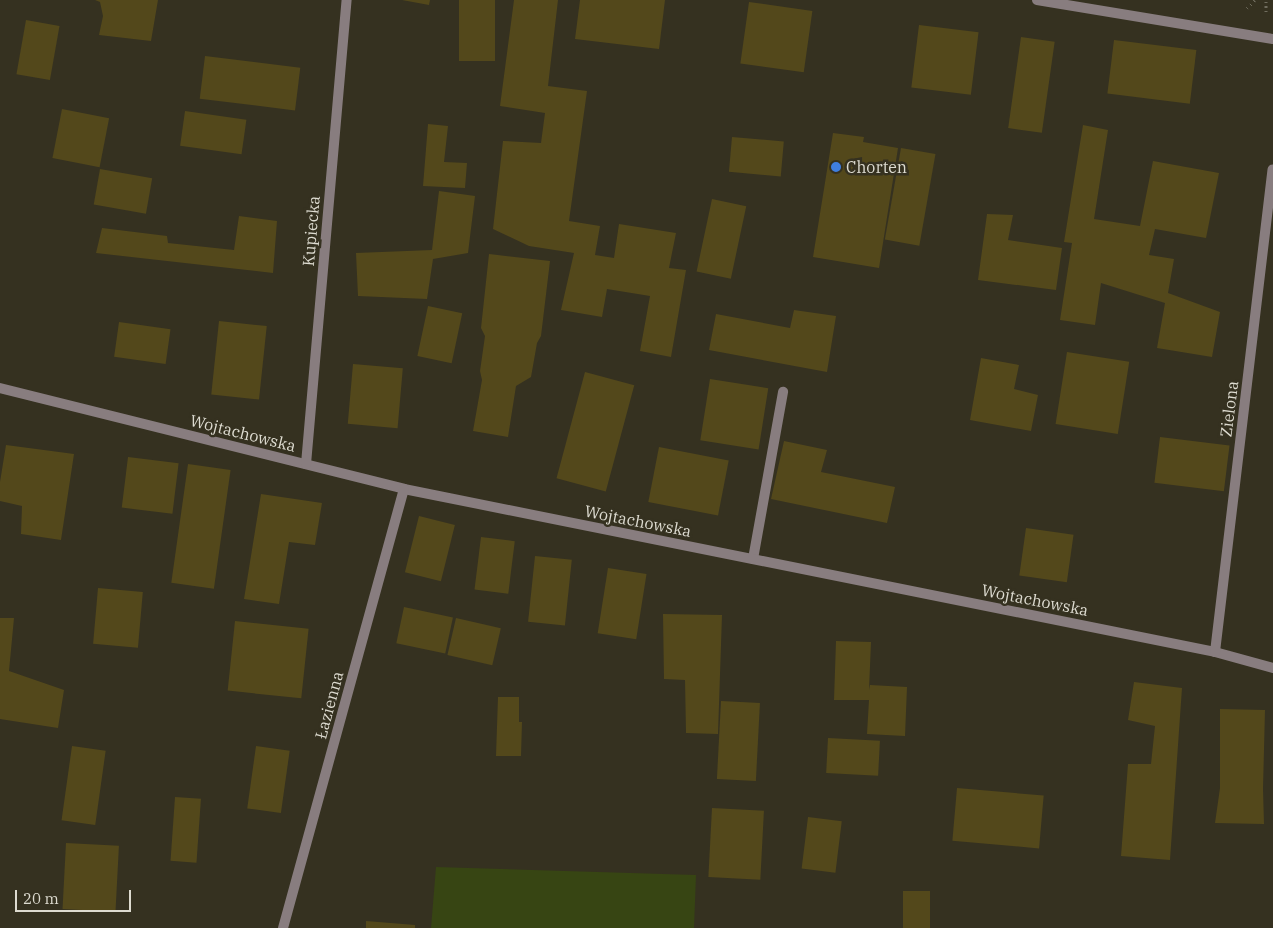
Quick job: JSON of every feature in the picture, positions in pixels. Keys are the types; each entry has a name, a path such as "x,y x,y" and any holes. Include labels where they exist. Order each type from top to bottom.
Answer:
{"street":[{"name":"Kupiecka","path":"306,464 347,0"},
{"path":"1037,0 1273,39"},
{"name":"Zielona","path":"1215,652 1273,169"},
{"name":"Wojtachowska","path":"0,388 404,489 1215,652 1273,668"},
{"path":"753,559 783,392"},
{"name":"Łazienna","path":"283,928 404,489"}],"green space":[{"path":"436,867 696,875 694,928 431,928"}],"building":[{"path":"95,0 158,0 151,41 99,35 103,16 100,2"},
{"path":"402,0 430,0 429,5"},
{"path":"459,0 495,0 495,61 459,61"},
{"path":"514,0 558,0 548,86 587,91 569,221 600,226 595,255 614,258 619,224 676,233 669,268 686,270 671,357 640,351 650,296 607,289 602,317 561,310 574,253 529,246 493,229 503,141 541,143 545,113 500,106"},
{"path":"580,0 665,0 659,49 575,39"},
{"path":"749,2 812,11 804,72 740,63"},
{"path":"26,20 59,26 50,80 16,74"},
{"path":"919,25 979,32 971,95 911,88"},
{"path":"1021,37 1055,42 1042,133 1008,128"},
{"path":"1114,40 1196,50 1190,104 1107,94"},
{"path":"205,56 300,68 295,110 200,99"},
{"path":"62,109 109,118 100,167 52,158"},
{"path":"185,111 246,120 242,154 180,146"},
{"path":"428,124 448,126 444,162 467,163 465,188 423,186"},
{"path":"1083,125 1108,130 1094,219 1140,226 1153,161 1219,173 1206,238 1155,229 1149,255 1174,259 1168,293 1220,312 1212,357 1157,348 1165,303 1101,283 1095,325 1060,320 1072,243 1064,242"},
{"path":"833,133 864,137 863,142 898,148 879,268 813,257"},
{"path":"732,137 784,142 781,176 729,172"},
{"path":"901,148 935,154 919,246 885,240"},
{"path":"100,169 152,178 146,214 94,204"},
{"path":"439,191 475,196 468,253 433,259 427,299 358,296 356,253 432,250"},
{"path":"712,199 746,206 731,279 697,271"},
{"path":"987,214 1013,215 1008,240 1062,248 1056,290 978,280"},
{"path":"239,216 277,221 273,273 96,253 102,228 167,236 168,243 234,250"},
{"path":"489,254 550,261 541,336 537,343 531,377 516,386 508,437 473,431 482,380 480,371 485,336 481,328"},
{"path":"428,306 462,313 452,363 417,356"},
{"path":"794,310 836,316 827,372 709,350 716,314 790,328"},
{"path":"219,321 267,326 259,400 211,395"},
{"path":"119,322 170,329 166,364 114,357"},
{"path":"1067,352 1129,362 1118,434 1056,424"},
{"path":"981,358 1019,365 1014,389 1038,395 1031,431 970,420"},
{"path":"353,364 403,368 398,428 348,424"},
{"path":"585,372 634,385 606,491 557,478"},
{"path":"710,379 768,388 759,449 700,440"},
{"path":"1160,437 1229,446 1224,491 1154,483"},
{"path":"784,441 827,450 821,472 895,487 887,523 771,499"},
{"path":"6,445 74,454 61,540 21,534 22,506 0,501 0,482"},
{"path":"659,447 729,461 718,516 648,502"},
{"path":"128,457 179,463 172,514 122,508"},
{"path":"188,464 231,470 214,589 171,583"},
{"path":"261,494 322,503 315,545 289,542 279,604 244,599"},
{"path":"419,516 455,525 441,581 405,572"},
{"path":"1026,528 1074,535 1067,582 1019,576"},
{"path":"481,537 515,541 508,594 475,590"},
{"path":"535,556 572,560 565,626 528,622"},
{"path":"608,568 647,574 636,639 598,633"},
{"path":"98,588 143,592 138,648 93,644"},
{"path":"404,607 453,617 445,654 396,643"},
{"path":"663,614 722,615 718,734 686,733 685,680 664,679"},
{"path":"0,618 14,618 9,671 64,690 58,728 0,719"},
{"path":"456,618 501,628 492,665 447,655"},
{"path":"235,621 309,629 301,698 228,691"},
{"path":"836,641 871,642 869,690 870,685 907,687 905,736 867,734 869,700 834,700"},
{"path":"1134,682 1182,688 1170,860 1121,856 1128,764 1151,764 1155,726 1128,720"},
{"path":"498,697 519,697 519,722 522,722 521,756 496,756"},
{"path":"721,701 760,703 756,781 717,779"},
{"path":"1220,709 1265,710 1264,824 1215,823 1220,788"},
{"path":"828,738 880,741 878,776 826,773"},
{"path":"72,746 106,751 95,825 62,820"},
{"path":"256,746 290,751 281,813 247,808"},
{"path":"957,788 1044,796 1039,848 952,841"},
{"path":"175,797 201,799 196,863 171,861"},
{"path":"712,808 764,811 760,880 708,877"},
{"path":"808,817 842,821 835,873 802,869"},
{"path":"66,843 119,846 115,912 63,909"},
{"path":"903,891 930,891 930,928 903,928"},
{"path":"366,921 415,925 415,928 366,928"}],"place":[{"name":"Chorten","path":"836,167"}]}
